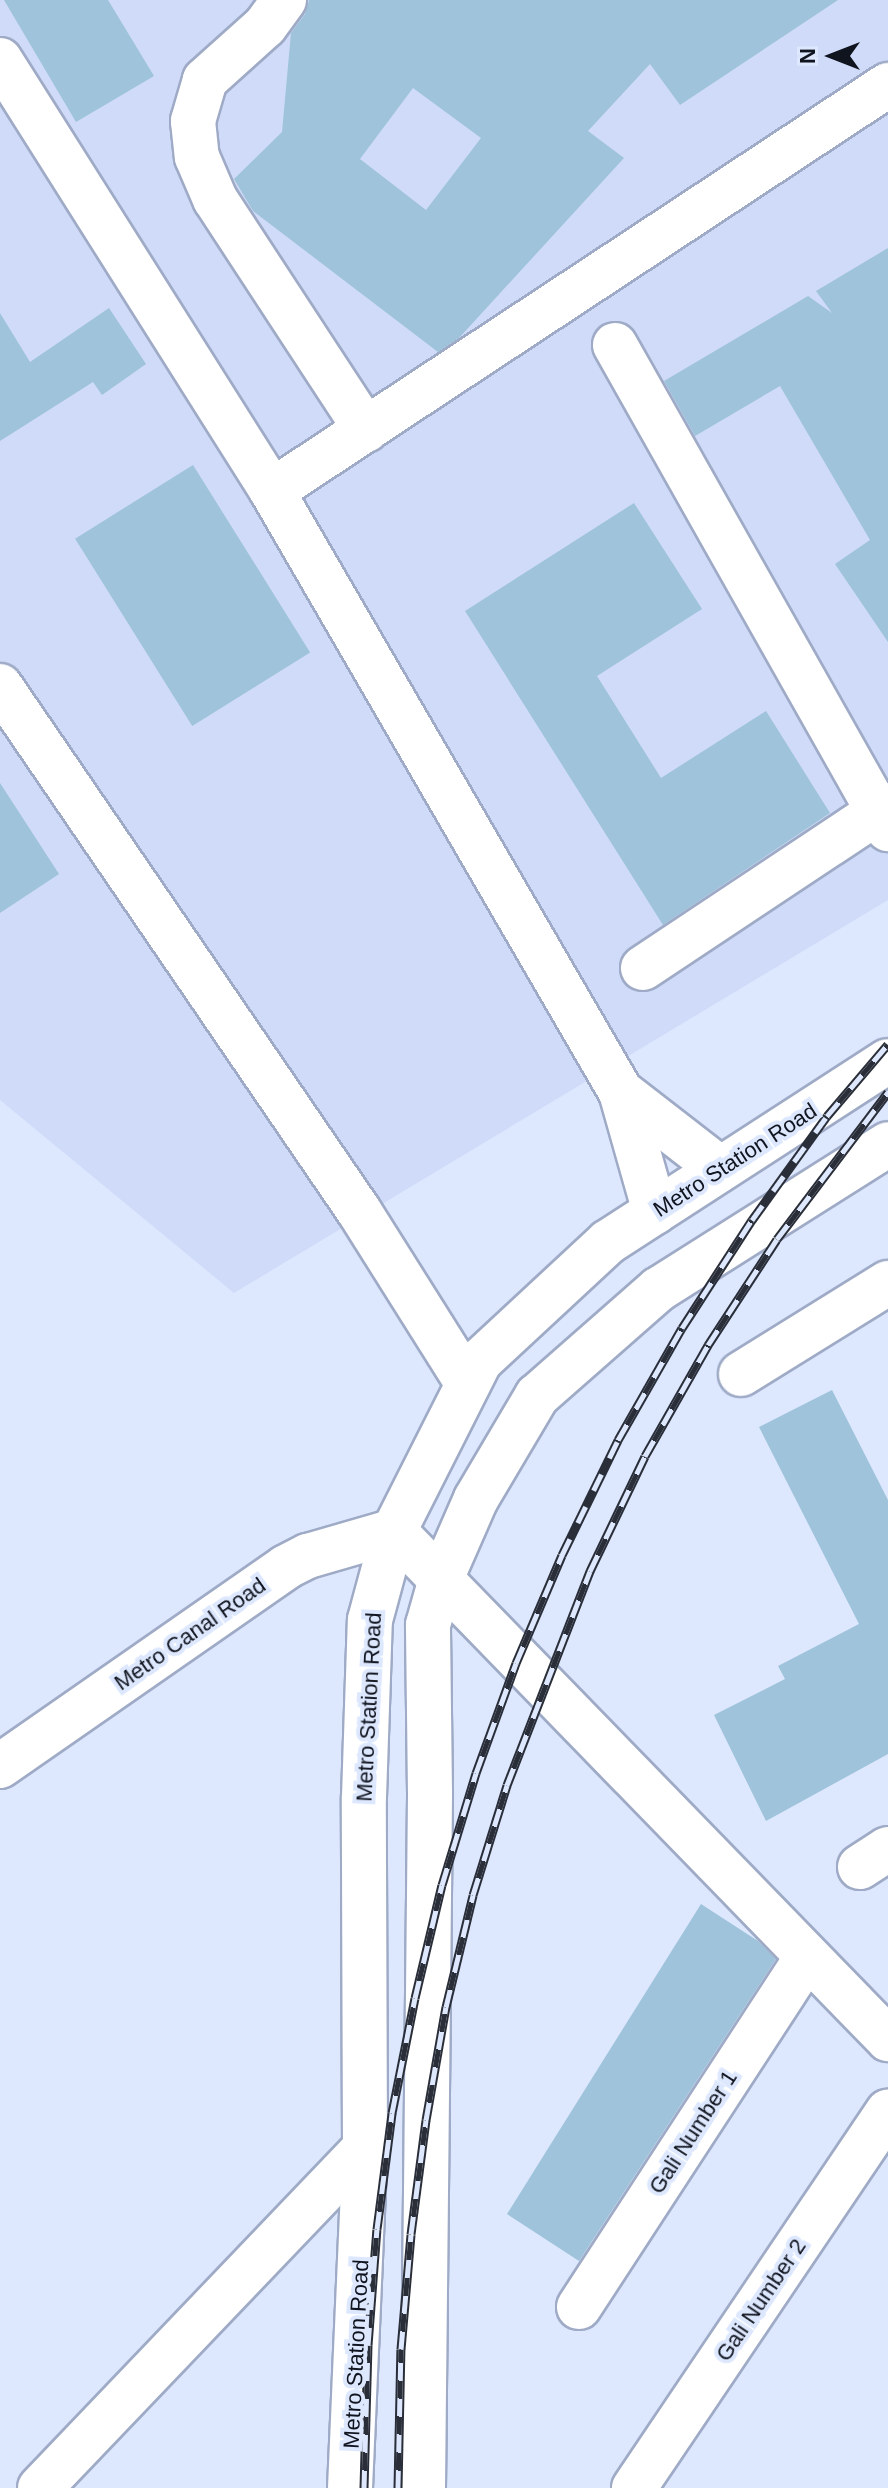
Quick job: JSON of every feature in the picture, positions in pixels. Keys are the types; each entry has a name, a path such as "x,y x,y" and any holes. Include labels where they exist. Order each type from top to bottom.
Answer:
{"street":[{"path":"284,0 265,26 205,80 193,121 197,157 215,199 366,430"},
{"path":"0,60 272,491 621,1092 655,1212"},
{"path":"272,491 888,85"},
{"path":"615,345 885,815 643,968"},
{"path":"0,686 359,1211 468,1384"},
{"name":"Metro Station Road","path":"350,2488 365,2148 364,1797 370,1620 394,1531 480,1361 608,1242 888,1061"},
{"path":"621,1092 719,1168"},
{"path":"423,2488 430,1793 428,1625 441,1579 476,1499 537,1396 659,1289 888,1144"},
{"path":"741,1374 888,1283"},
{"path":"394,1531 888,2039"},
{"name":"Metro Canal Road","path":"4,1757 286,1567 308,1556 394,1531"},
{"name":"Gali Number 1","path":"579,2307 807,1957"},
{"name":"Gali Number 2","path":"634,2488 888,2112"},
{"path":"40,2488 365,2148"}],"shaded area":[{"path":"0,0 888,0 888,900 234,1293 0,1100"}],"building":[{"path":"4,0 108,0 154,76 76,122"},
{"path":"309,0 838,0 680,105 650,64 588,131 624,158 459,338 438,352 253,211 234,179 282,132 291,33 305,14","holes":["413,88 481,138 426,210 360,159"]},
{"path":"888,248 888,642 835,564 870,540 780,386 695,436 664,381 808,296 832,313 816,291"},
{"path":"109,308 146,364 102,395 93,382 0,441 0,313 30,362"},
{"path":"193,465 310,652 192,726 75,539"},
{"path":"634,503 702,609 597,676 661,778 766,711 830,813 663,925 465,611"},
{"path":"0,783 59,874 0,913"},
{"path":"832,1390 888,1500 888,1754 766,1821 714,1715 785,1679 778,1666 859,1624 759,1427"},
{"path":"701,1904 758,1941 776,1959 579,2261 507,2214"}],"railway":[{"path":"364,2488 368,2345 377,2229 392,2113 442,1885 476,1773 516,1663 562,1555 618,1440 682,1328 752,1220 827,1116 888,1044"},
{"path":"398,2488 401,2349 411,2234 426,2120 446,2007 473,1895 507,1785 590,1571 645,1456 708,1345 777,1239 888,1092"}]}
